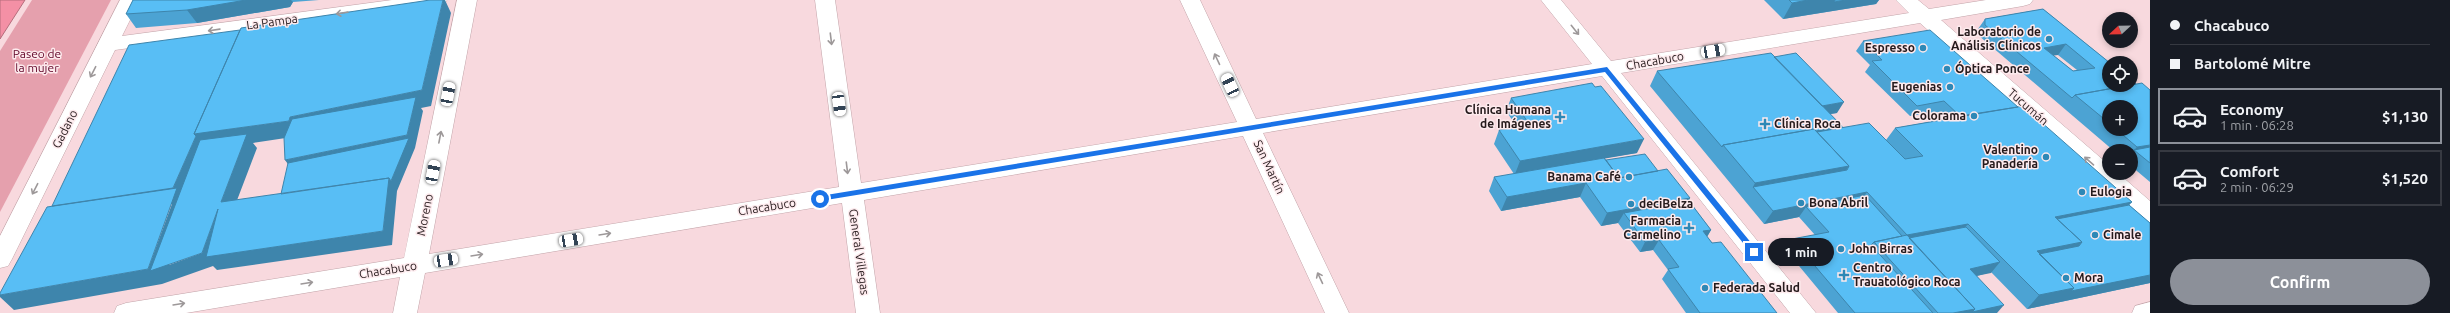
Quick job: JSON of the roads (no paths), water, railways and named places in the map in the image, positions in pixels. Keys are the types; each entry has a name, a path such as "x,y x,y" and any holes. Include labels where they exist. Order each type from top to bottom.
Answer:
{"street":[{"name":"Gadano","path":"0,259 130,0"},
{"name":"La Pampa","path":"107,45 437,0"},
{"name":"Moreno","path":"405,313 467,0"},
{"name":"General Villegas","path":"825,0 868,313"},
{"name":"San Martín","path":"1190,0 1336,313"},
{"path":"1551,0 1804,313"},
{"name":"Tucumán","path":"1906,0 2150,214"},
{"name":"Chacabuco","path":"126,313 1250,127 1607,70 2023,0"},
{"path":"2144,313 2150,312"}],"place":[{"name":"Laboratorio de Análisis Clínicos","path":"2049,39"},
{"name":"Espresso","path":"1923,48"},
{"name":"Óptica Ponce","path":"1947,69"},
{"name":"Eugenias","path":"1950,87"},
{"name":"Colorama","path":"1974,116"},
{"name":"Clínica Humana de Imágenes","path":"1560,117"},
{"name":"Clínica Roca","path":"1765,124"},
{"name":"Valentino Panadería","path":"2046,157"},
{"name":"Banama Café","path":"1629,177"},
{"name":"Eulogia","path":"2082,192"},
{"name":"Bona Abril","path":"1801,203"},
{"name":"deciBelza","path":"1631,204"},
{"name":"Farmacia Carmelino","path":"1689,228"},
{"name":"Cimale","path":"2095,235"},
{"name":"John Birras","path":"1841,249"},
{"name":"Centro Trauatológico Roca","path":"1844,275"},
{"name":"Mora","path":"2066,278"},
{"name":"Federada Salud","path":"1705,288"}],"park label":[{"name":"Paseo de la mujer","path":"37,61"}]}
